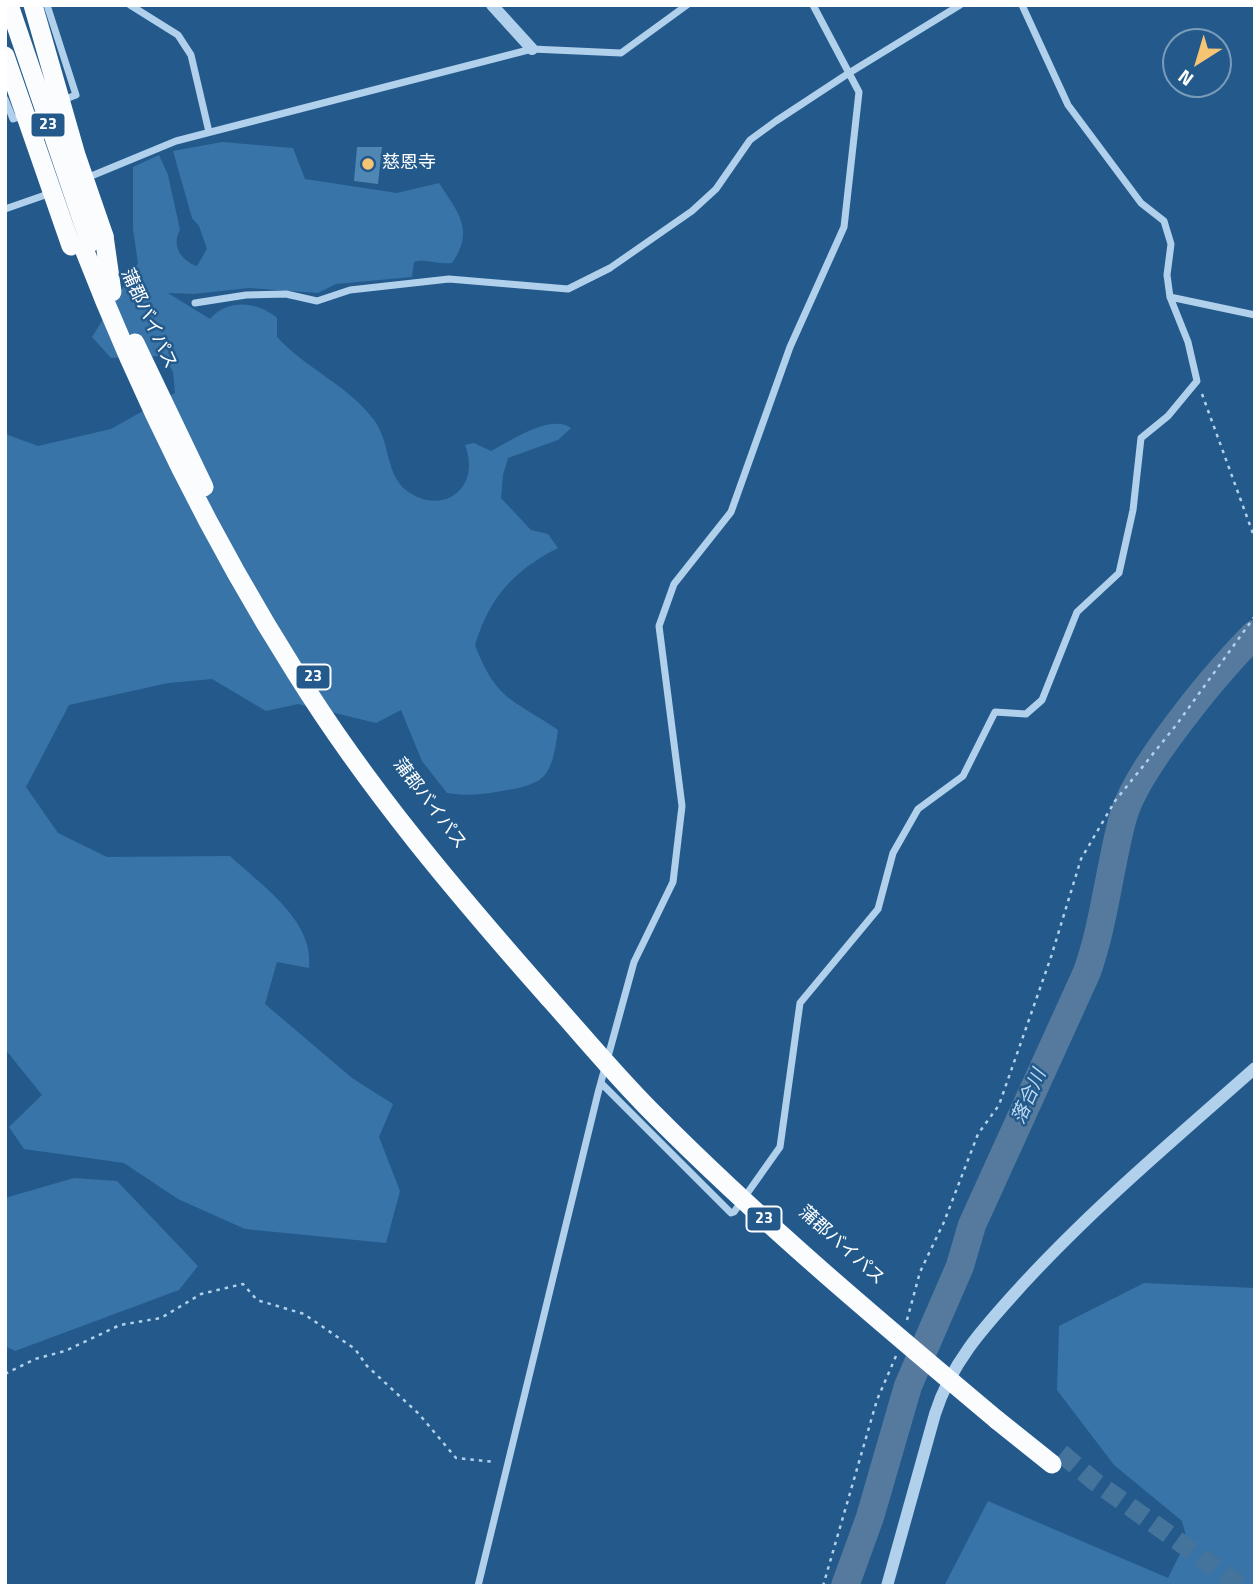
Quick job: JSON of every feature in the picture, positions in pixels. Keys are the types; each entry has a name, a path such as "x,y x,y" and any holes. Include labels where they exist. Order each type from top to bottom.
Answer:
{"highway":[{"name":"23","path":"9,5 87,242"},
{"path":"33,5 76,155 87,242"},
{"name":"23","path":"5,29 87,242"},
{"path":"5,56 87,242"},
{"name":"蒲郡バイパス","path":"87,242 226,534 305,666 394,794 466,888 650,1110 726,1185 853,1300 1056,1458"},
{"name":"蒲郡バイパス","path":"87,242 118,336 161,433 218,543 297,675 384,801 452,887 552,995"}],"street":[{"path":"5,21 33,5"},
{"path":"5,99 13,119 76,95 47,5"},
{"path":"130,5 178,35 191,55 209,132"},
{"path":"492,5 532,49"},
{"path":"5,209 176,141 532,49 621,53 687,5"},
{"path":"478,1586 601,1083 634,962 673,882 682,806 659,626 674,584 731,512 790,347 844,227 859,92 813,5"},
{"path":"195,303 273,294 317,301 350,290 449,279 568,289 610,268 691,211 716,189 751,141 849,73 960,5"},
{"path":"601,1083 731,1213 734,1212 780,1147 800,1003 877,909 893,853 918,809 963,776 995,712 1026,714 1042,700 1077,612 1119,573 1133,510 1141,438 1168,416 1197,381 1188,342 1170,297 1167,275 1171,244 1164,221 1141,203 1068,105 1022,5"},
{"path":"1170,297 1255,315"},
{"path":"887,1586 943,1387 959,1359 981,1330 1092,1211 1255,1068"}],"path":[{"path":"1197,381 1255,539"},
{"path":"903,1332 920,1272 944,1222 978,1134 999,1105 1051,957 1081,859 1115,801 1177,724 1255,616"},
{"path":"5,1374 36,1359 65,1351 120,1325 162,1318 201,1294 243,1284 257,1300 304,1314 355,1349 367,1366 419,1414 456,1458 508,1464"},
{"path":"822,1586 833,1544 863,1457 877,1400 897,1356"}],"shaded area":[{"path":"222,142 293,148 305,179 397,193 439,183 458,213 463,231 462,241 452,263 414,262 412,277 336,284 318,293 249,288 194,294 168,293 210,319 233,305 260,308 277,318 277,337 301,359 352,397 374,420 383,438 395,476 407,491 433,501 455,494 468,475 469,461 465,445 474,443 491,451 542,426 563,424 571,428 558,440 508,458 501,498 531,530 548,534 558,548 528,566 505,587 488,613 475,645 499,689 558,730 552,760 543,777 525,786 483,794 447,793 422,761 401,710 376,723 298,704 266,711 212,679 168,683 69,705 26,787 58,833 107,857 230,856 270,892 295,920 309,951 309,968 277,962 265,1004 352,1078 393,1104 379,1137 400,1191 386,1243 245,1229 178,1199 124,1163 24,1149 9,1127 42,1095 5,1049 5,429 8,435 38,446 111,429 175,393 173,372 163,356 111,358 92,337 138,263 133,229 133,167 159,155 168,175 180,230 177,247 186,260 197,266 207,249 199,226 192,218 173,151"},
{"path":"74,1178 117,1181 198,1266 179,1290 15,1351 5,1346 5,1198"},
{"path":"1144,1283 1255,1288 1255,1586 944,1586 988,1501 1168,1578 1187,1540 1182,1521 1114,1465 1057,1390 1059,1326"}],"building":[{"name":"慈恩寺","path":"357,147 382,147 378,184 354,181"}],"waterway":[{"name":"落合川","path":"845,1586 870,1517 908,1386 960,1266 972,1225 1087,972 1098,935 1117,840 1129,800 1142,776 1179,723 1255,634"}],"tunnel":[{"path":"1061,1453 1094,1481 1241,1586"}],"place":[{"name":"慈恩寺","path":"368,164"}]}
